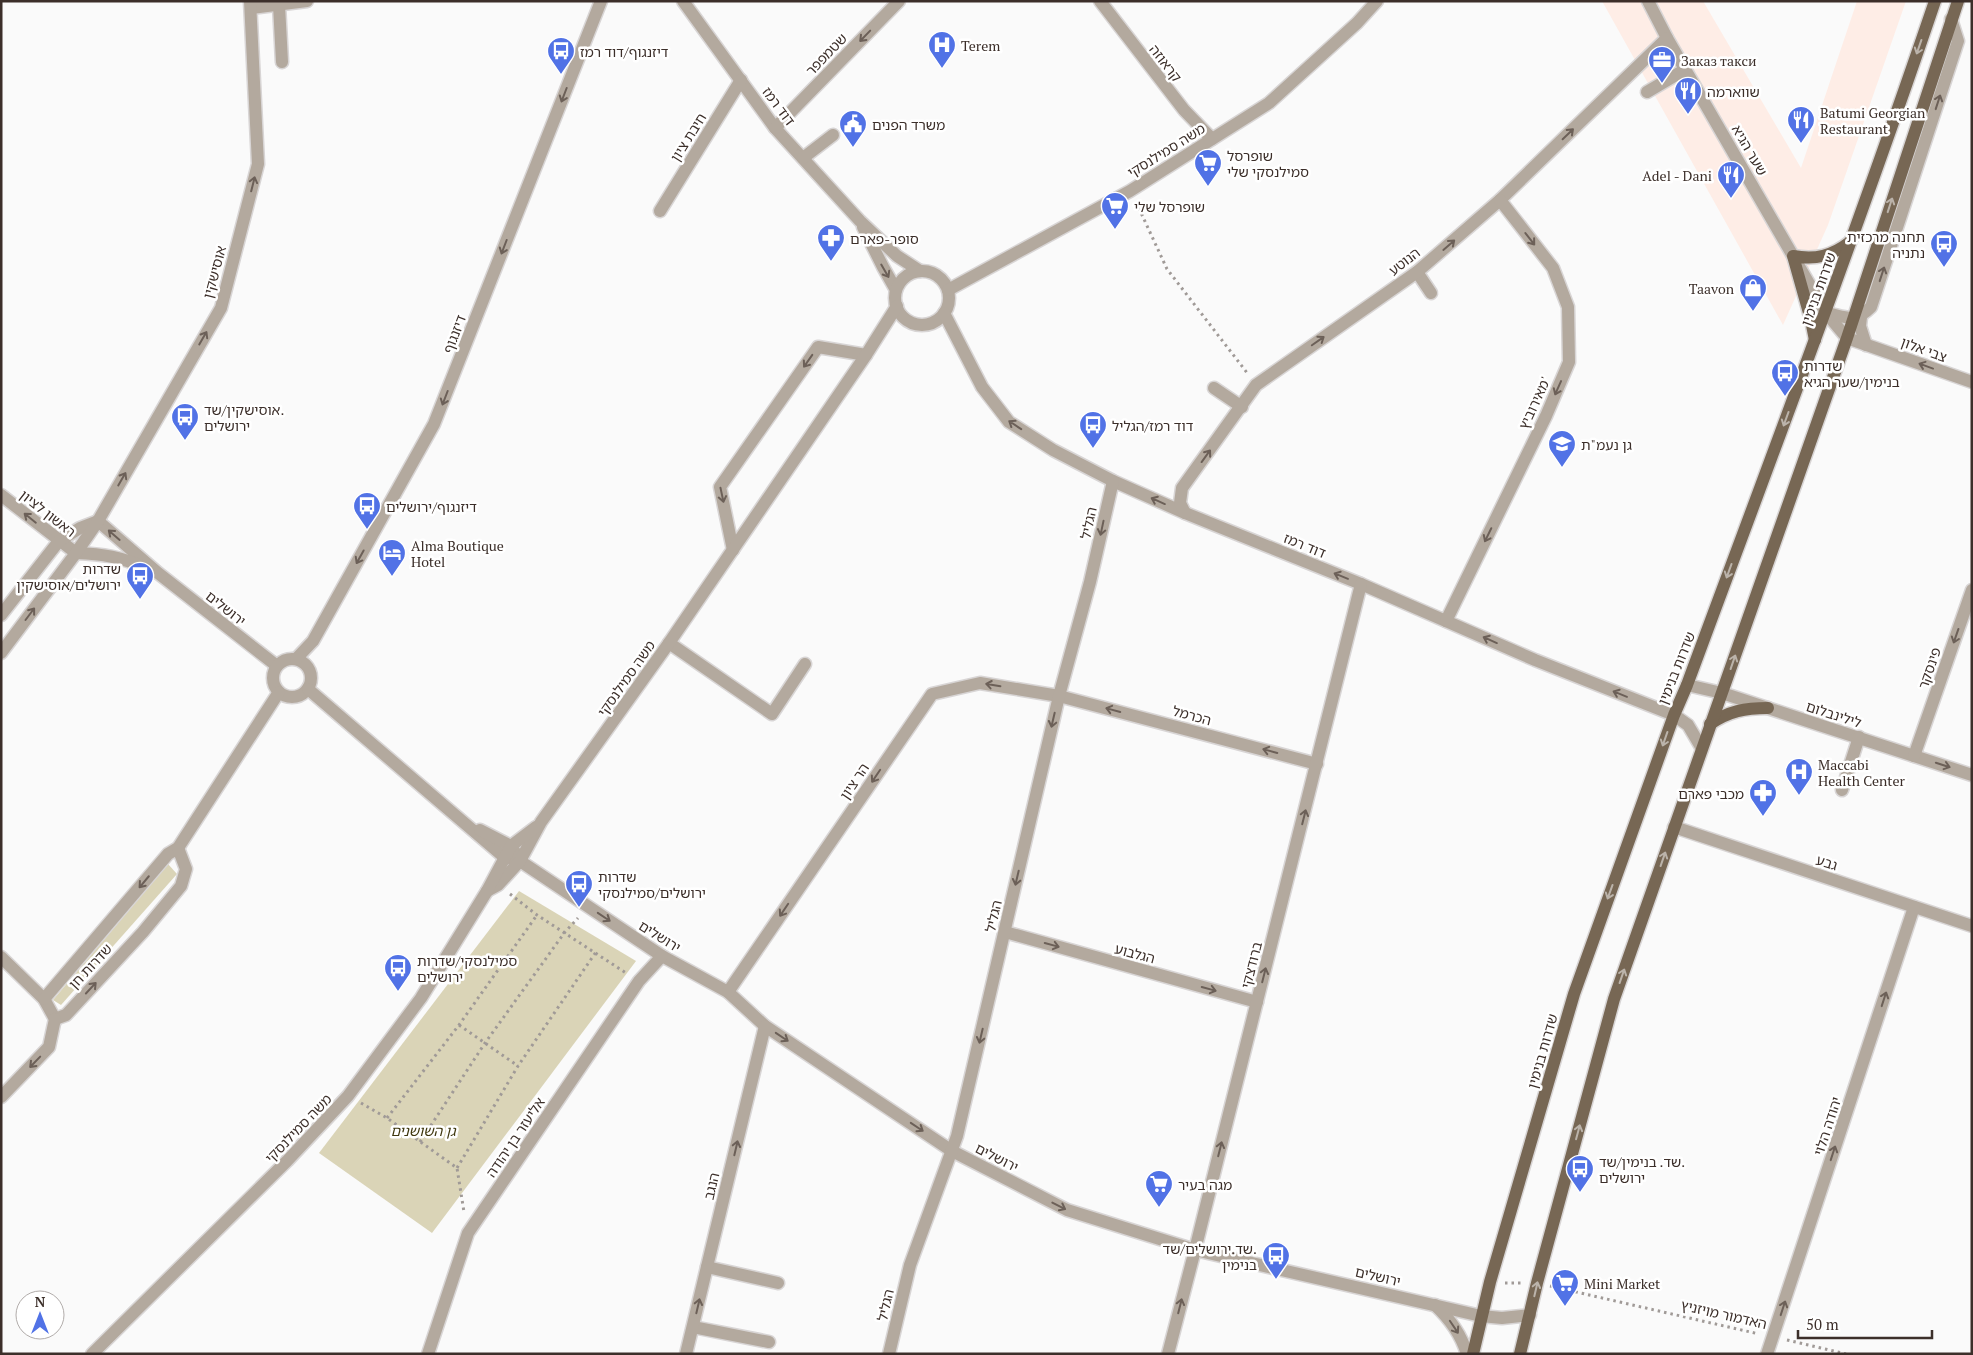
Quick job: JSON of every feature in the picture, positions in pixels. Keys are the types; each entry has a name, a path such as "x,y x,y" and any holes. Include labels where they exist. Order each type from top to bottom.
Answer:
{"main road":[{"name":"שדרות בנימין","path":"1473,1354 1490,1282 1574,994 1674,715 1687,685 1826,313 1935,1"},
{"path":"1520,1354 1537,1283 1614,999 1701,747 1722,693 1847,338 1857,317 1958,1"},
{"path":"1815,340 1793,256 1819,258 1850,242"},
{"path":"1710,724 1722,715 1736,710 1768,708"}],"street":[{"path":"251,5 279,5 307,1"},
{"name":"דיזנגוף","path":"296,659 313,641 434,424 601,1"},
{"name":"דוד רמז","path":"683,1 775,128 860,221 897,256 920,271"},
{"name":"שטמפפר","path":"775,128 899,1"},
{"name":"קראוזה","path":"1100,1 1184,110 1212,139"},
{"name":"משה סמילנסקי","path":"948,290 1130,190 1269,103 1357,23 1377,1"},
{"name":"שער הגיא","path":"1648,1 1667,38 1826,313 1847,338"},
{"name":"אוסישקין","path":"1,653 98,521 221,308 258,164 251,5"},
{"path":"279,5 282,62"},
{"name":"הנוטע","path":"1185,513 1180,503 1182,488 1256,385 1417,272 1500,200 1667,38"},
{"path":"1647,92 1686,69"},
{"name":"חיבת ציון","path":"660,211 741,80"},
{"path":"803,158 833,135"},
{"name":"מאירוביץ'","path":"1446,621 1546,416 1569,362 1568,307 1553,268 1500,200"},
{"name":"דוד רמז","path":"860,221 882,267 896,290"},
{"path":"920,271 938,276 948,290 949,302 944,313 938,319 922,324 907,319 897,306 896,290 899,284 908,275 920,271"},
{"path":"1417,272 1431,293"},
{"name":"משה סמילנסקי","path":"92,1354 287,1161 348,1096 421,998 493,888 520,861 541,822 669,643 866,355 897,306"},
{"name":"דוד רמז","path":"944,313 982,387 1009,422 1053,450 1113,481 1185,513 1361,584 1535,660 1674,715 1688,725 1701,747"},
{"path":"1826,313 1857,317 1866,345"},
{"name":"צבי אלון","path":"1847,338 1972,382"},
{"path":"733,550 720,487 818,347 866,355"},
{"path":"1214,388 1242,407"},
{"name":"הגליל","path":"888,1354 910,1266 960,1127 1059,696 1090,582 1113,481"},
{"name":"ראשון לציון","path":"1,495 76,553"},
{"path":"1,615 59,541 80,528 98,521"},
{"name":"ירושלים","path":"98,521 158,573 277,666"},
{"name":"ירושלים","path":"76,553 105,554 127,560 158,573"},
{"name":"ברודצקי","path":"1168,1354 1361,584"},
{"name":"פינסקר","path":"1914,756 1972,590"},
{"path":"669,643 772,714 805,664"},
{"path":"296,659 302,661 310,671 311,684 303,694 291,698 279,692 273,681 273,674 277,666 284,660 296,659"},
{"name":"הר ציון","path":"728,992 932,694 980,683 1059,696"},
{"name":"לילינבלום","path":"1687,685 1722,693 1972,775"},
{"name":"ירושלים","path":"308,689 504,857 520,861 662,956 728,992 765,1026 952,1151 1067,1210 1195,1250 1481,1316 1502,1318 1530,1315"},
{"name":"שדרות חן","path":"44,999 168,854 178,848 279,692"},
{"name":"הכרמל","path":"1059,696 1317,764"},
{"path":"1842,790 1859,737"},
{"name":"ירושלים","path":"459,820 511,846 520,861"},
{"name":"משה סמילנסקי","path":"493,888 504,857 511,846 541,822"},
{"name":"גבע","path":"1674,827 1972,926"},
{"name":"שדרות חן","path":"55,1019 66,1014 143,932 181,886 186,869 178,848"},
{"name":"יהודה הלוי","path":"1767,1354 1914,907"},
{"name":"הגלבוע","path":"1005,932 1257,1002"},
{"name":"אליעזר בן יהודה","path":"428,1354 468,1233 639,982 662,956"},
{"path":"1,957 44,999 55,1019 49,1047 1,1097"},
{"name":"הנגב","path":"686,1354 765,1026"},
{"path":"707,1267 778,1283"},
{"path":"1435,1304 1461,1336 1467,1354"},
{"path":"693,1328 769,1342"}],"path":[{"path":"1130,190 1167,269 1256,385"},
{"path":"493,888 566,932 639,982"},
{"path":"420,1142 485,1042 566,932 588,907"},
{"path":"387,1118 459,1025 537,915"},
{"path":"468,1233 457,1168 518,1066 596,952"},
{"path":"459,1025 518,1066"},
{"path":"348,1096 387,1118 457,1168"},
{"name":"האדמור מויזניץ","path":"1490,1282 1537,1283 1846,1354"}],"shaded area":[{"path":"1602,1 1703,1 1801,168 1857,1 1906,1 1828,225 1783,325"}],"green space":[{"path":"168,864 177,874 61,1005 53,1000"},
{"name":"גן השושנים","path":"519,891 636,961 432,1233 319,1153"}],"place":[{"name":"Terem","path":"942,69"},
{"name":"דיזנגוף/דוד רמז","path":"561,75"},
{"name":"Заказ такси","path":"1662,84"},
{"name":"שווארמה","path":"1688,115"},
{"name":"Batumi Georgian Restaurant","path":"1801,144"},
{"name":"משרד הפנים","path":"853,148"},
{"name":"שופרסל סמילנסקי שלי","path":"1208,187"},
{"name":"Adel - Dani","path":"1731,199"},
{"name":"שופרסל שלי","path":"1115,230"},
{"name":"סופר-פארם","path":"831,262"},
{"name":"תחנה מרכזית נתניה","path":"1944,268"},
{"name":"Taavon","path":"1753,312"},
{"name":"שדרות בנימין/שער הגיא","path":"1785,397"},
{"name":"אוסישקין/שד. ירושלים","path":"185,441"},
{"name":"דוד רמז/הגליל","path":"1093,449"},
{"name":"גן נעמ\"ת","path":"1562,468"},
{"name":"דיזנגוף/ירושלים","path":"367,530"},
{"name":"Alma Boutique Hotel","path":"392,577"},
{"name":"שדרות ירושלים/אוסישקין","path":"140,600"},
{"name":"Maccabi Health Center","path":"1799,796"},
{"name":"מכבי פארם","path":"1763,817"},
{"name":"שדרות ירושלים/סמילנסקי","path":"579,908"},
{"name":"סמילנסקי/שדרות ירושלים","path":"398,992"},
{"name":"שד. בנימין/שד. ירושלים","path":"1580,1193"},
{"name":"מגה בעיר","path":"1159,1208"},
{"name":"שד.ירושלים/שד. בנימין","path":"1276,1280"},
{"name":"Mini Market","path":"1565,1307"}]}
